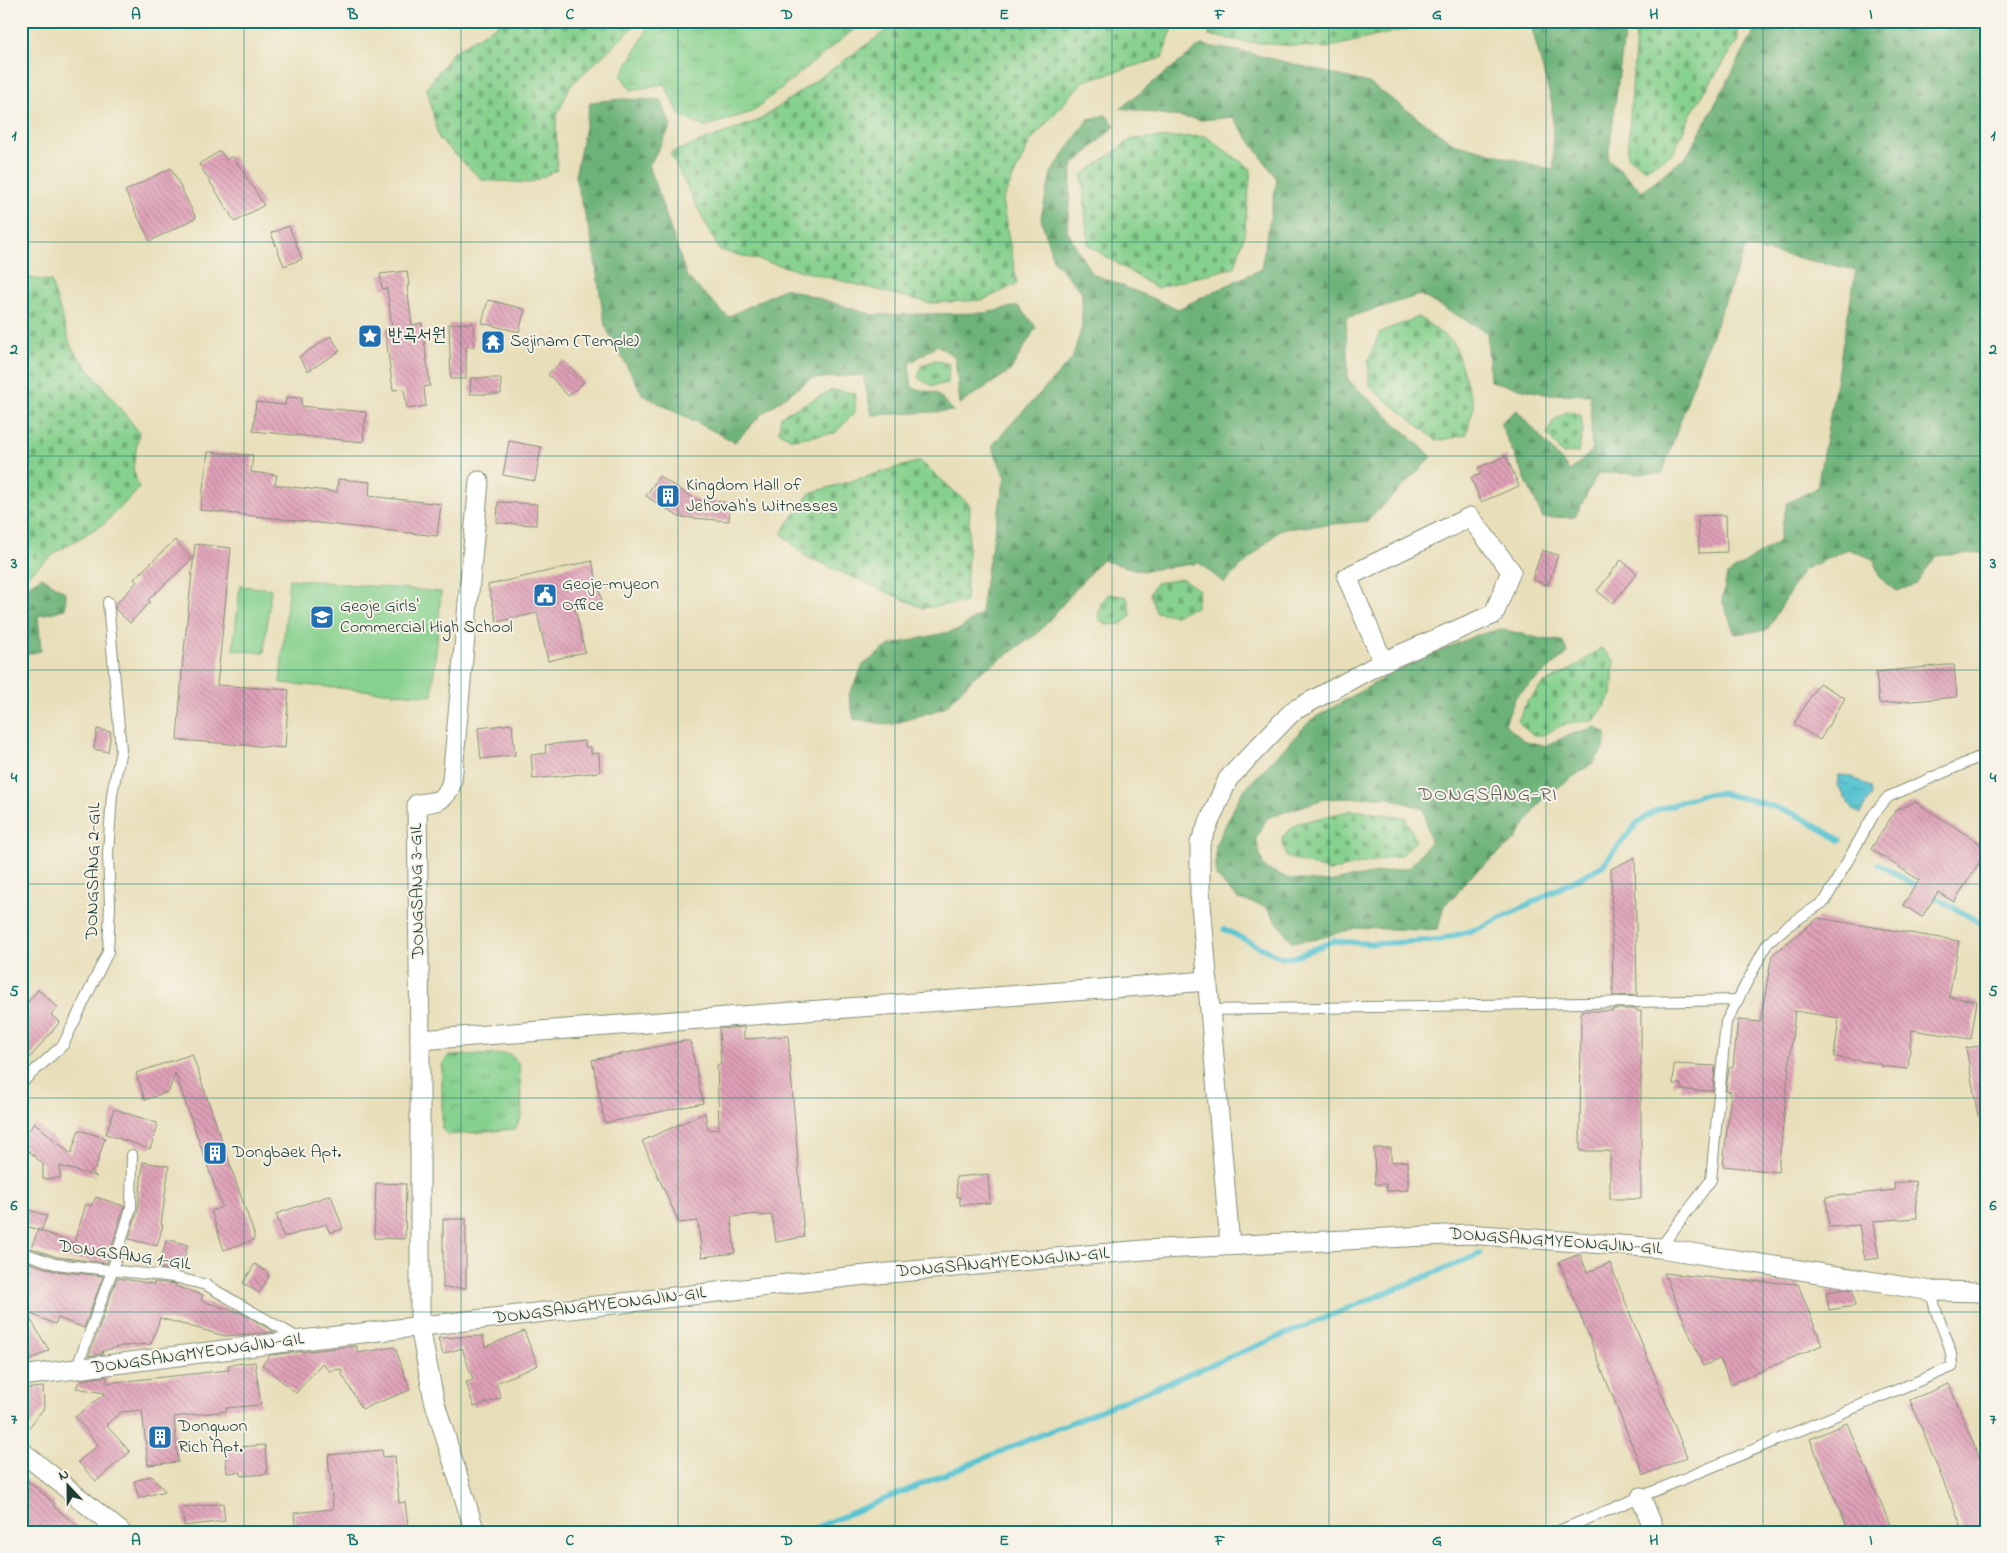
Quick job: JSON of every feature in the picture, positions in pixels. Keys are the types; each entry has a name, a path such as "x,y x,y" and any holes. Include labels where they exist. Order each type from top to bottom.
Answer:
{"street":[{"name":"DONGSANG 3-GIL","path":"474,1532 434,1400 420,1327 420,1040 417,804 438,801 448,792 452,781 479,481"},
{"path":"1230,1245 1200,892 1200,843 1228,779 1293,711 1383,662 1494,614 1511,571 1470,517 1347,577 1383,662"},
{"path":"420,1040 1208,981"},
{"name":"DONGSANGMYEONGJIN-GIL","path":"21,1376 302,1340 856,1276 1143,1250 1467,1234 1660,1248 1932,1291 1986,1292"},
{"path":"21,1451 121,1532"},
{"path":"1641,1497 1655,1532"}],"lane":[{"name":"DONGSANG 2-GIL","path":"21,1083 63,1046 108,952 110,905 108,854 112,794 121,750 108,602"},
{"path":"1660,1248 1710,1180 1726,1022 1767,944 1786,927 1825,901 1874,814 1888,797 1986,754"},
{"path":"1210,1010 1738,1000"},
{"path":"76,1370 112,1271 131,1208 132,1155"},
{"name":"DONGSANG 1-GIL","path":"21,1252 55,1264 174,1277 206,1285 302,1340"},
{"path":"1556,1532 1952,1366 1952,1356 1933,1304 1932,1291"}],"green space":[{"path":"504,21 640,21 570,86 556,118 557,170 530,183 482,180 439,139 427,88 453,52"},
{"path":"652,21 864,21 752,112 704,127 680,115 664,84 631,90 621,76"},
{"path":"900,21 1175,21 1162,58 1083,81 1030,142 1002,201 1017,284 983,300 929,303 719,250 670,153 760,120"},
{"path":"1212,21 1441,21 1326,48 1245,42 1209,35"},
{"path":"1530,21 1620,21 1625,28 1608,159 1642,191 1687,156 1753,34 1752,21 1986,21 1986,552 1936,556 1916,584 1897,591 1879,577 1875,560 1848,549 1803,570 1767,630 1735,634 1722,600 1727,575 1779,541 1787,503 1817,488 1856,270 1746,247 1698,370 1662,474 1598,473 1575,517 1543,518 1500,423 1517,410 1570,471 1592,451 1590,395 1545,394 1490,381 1487,332 1420,295 1346,318 1348,380 1432,457 1368,521 1281,529 1224,583 1199,563 1142,571 1101,560 1037,634 975,676 944,708 890,725 854,719 849,695 863,665 890,645 958,630 981,614 985,582 1005,477 992,446 1072,359 1082,327 1082,292 1053,260 1041,218 1051,173 1088,119 1106,115 1115,126 1072,166 1067,231 1091,273 1178,309 1261,269 1277,179 1233,117 1201,120 1121,108 1201,45 1249,53 1369,83 1453,143 1554,170 1552,104"},
{"path":"1637,21 1738,21 1738,40 1692,112 1673,153 1645,169 1627,157"},
{"path":"622,99 661,100 671,126 649,166 687,277 728,317 785,288 873,315 985,313 1018,306 1036,327 1010,371 960,404 955,357 937,345 909,364 912,388 936,393 954,411 872,415 863,375 810,379 762,414 735,442 643,395 605,326 592,241 575,177 590,102"},
{"path":"1205,136 1251,169 1244,236 1235,267 1156,288 1088,245 1082,175 1132,139"},
{"path":"21,277 51,281 71,347 139,432 133,468 139,489 105,523 58,551 21,580"},
{"path":"1419,317 1454,343 1474,406 1466,435 1437,441 1370,387 1368,361 1380,332"},
{"path":"935,360 949,364 948,383 933,386 918,378 921,366"},
{"path":"832,390 855,393 855,412 835,433 792,439 779,432 781,416"},
{"path":"1568,411 1581,415 1583,432 1578,452 1563,454 1547,434 1554,420"},
{"path":"920,461 970,505 966,602 923,608 805,556 781,533 810,493"},
{"path":"42,577 66,593 65,609 38,616 41,651 26,654 21,650 21,590"},
{"path":"289,579 441,592 432,696 280,683"},
{"path":"1183,579 1199,590 1196,607 1175,615 1156,612 1150,594 1156,583"},
{"path":"240,586 271,589 264,653 233,650"},
{"path":"1109,594 1127,597 1131,616 1121,624 1106,625 1098,618 1101,603"},
{"path":"1501,629 1542,639 1562,641 1568,653 1516,696 1505,724 1523,740 1545,746 1569,735 1596,727 1607,734 1604,748 1594,762 1543,798 1515,840 1468,878 1455,896 1444,905 1438,929 1356,928 1317,939 1292,942 1265,906 1238,899 1216,876 1216,844 1242,792 1311,720 1394,672 1474,636","holes":["1387,797 1424,809 1430,842 1410,867 1328,882 1290,879 1264,868 1256,839 1267,818 1324,799"]},
{"path":"1601,648 1614,660 1612,695 1594,721 1570,723 1538,736 1526,730 1518,721 1526,703 1543,684 1572,669"},
{"path":"1353,810 1405,817 1416,841 1402,855 1329,871 1286,857 1282,837 1298,823"},
{"path":"509,1054 519,1063 522,1116 515,1129 448,1135 442,1129 442,1065 448,1056"}],"water":[{"path":"1839,775 1850,776 1870,787 1871,796 1860,814 1853,810 1837,784"}],"building":[{"path":"220,151 226,160 233,156 264,205 235,222 199,164"},
{"path":"171,168 196,218 150,241 125,191"},
{"path":"289,226 302,259 284,266 271,233"},
{"path":"407,271 412,325 422,323 430,386 424,387 426,406 407,409 404,389 393,390 385,329 392,328 387,288 382,289 380,274"},
{"path":"488,300 525,309 519,332 482,323"},
{"path":"473,323 474,346 466,347 466,379 451,379 449,324"},
{"path":"331,336 340,351 308,371 299,357"},
{"path":"563,360 584,382 568,396 548,374"},
{"path":"471,378 501,378 501,394 470,394"},
{"path":"286,397 302,398 301,406 366,412 363,442 253,431 256,402 285,405"},
{"path":"509,441 541,447 535,481 503,475"},
{"path":"208,452 253,455 251,472 277,475 275,485 337,492 338,479 370,482 369,496 441,504 437,536 200,510"},
{"path":"1506,456 1519,486 1481,502 1471,478 1481,474 1478,468"},
{"path":"659,476 697,500 730,503 729,521 679,517 646,496"},
{"path":"498,502 537,504 536,525 497,523"},
{"path":"1726,515 1727,552 1699,553 1698,516"},
{"path":"175,540 192,559 148,600 150,602 130,623 116,610 115,605 137,582 134,579"},
{"path":"195,544 231,548 217,685 289,690 285,748 177,740"},
{"path":"1542,550 1558,555 1548,585 1532,580"},
{"path":"1621,560 1637,573 1613,603 1597,591"},
{"path":"592,561 602,601 575,608 585,652 548,661 537,613 497,622 488,585"},
{"path":"1954,665 1957,697 1879,704 1876,672"},
{"path":"1819,683 1845,698 1820,740 1794,724"},
{"path":"512,724 515,755 481,759 478,728"},
{"path":"97,729 111,732 108,752 94,749"},
{"path":"585,741 585,747 591,747 591,754 599,753 600,772 533,779 531,755 546,753 545,745"},
{"path":"1915,802 1986,847 1986,852 1954,902 1938,892 1922,917 1903,905 1919,880 1871,849 1896,810"},
{"path":"1635,857 1637,995 1613,996 1611,869"},
{"path":"1818,918 1959,941 1949,997 1977,1001 1971,1039 1912,1030 1908,1069 1881,1066 1881,1064 1834,1057 1839,1018 1795,1011 1778,1172 1723,1166 1731,1092 1726,1091 1729,1067 1733,1067 1738,1020 1760,1022 1772,955"},
{"path":"38,990 58,1007 51,1015 60,1022 21,1068 21,1010"},
{"path":"1613,1009 1637,1009 1637,1011 1641,1011 1641,1199 1610,1199 1610,1151 1580,1151 1581,1011 1613,1011"},
{"path":"744,1027 744,1039 788,1036 804,1237 776,1242 772,1215 760,1216 759,1214 731,1217 735,1253 702,1257 698,1221 679,1223 642,1141 705,1113 708,1130 719,1129 717,1065 721,1064 719,1029"},
{"path":"690,1041 703,1103 605,1123 592,1060"},
{"path":"1986,1045 1986,1115 1978,1116 1966,1048"},
{"name":"Dongbaek Apt.","path":"192,1054 254,1234 254,1240 224,1250 211,1211 222,1207 175,1073 169,1091 145,1100 136,1073"},
{"path":"1674,1064 1715,1066 1713,1091 1681,1090 1681,1084 1673,1084"},
{"path":"114,1109 157,1123 157,1129 150,1149 106,1134"},
{"path":"35,1123 71,1154 79,1130 105,1138 95,1169 90,1171 97,1177 60,1166 60,1178 43,1179 43,1164 21,1144 21,1138"},
{"path":"1374,1148 1391,1148 1391,1162 1408,1161 1408,1190 1386,1191 1386,1184 1375,1184"},
{"path":"143,1162 169,1166 161,1225 163,1225 157,1246 129,1239 138,1210"},
{"path":"988,1174 990,1203 960,1205 960,1197 957,1197 956,1177"},
{"path":"1915,1181 1917,1218 1874,1221 1873,1223 1879,1258 1865,1260 1859,1225 1829,1227 1826,1197 1895,1190 1894,1183"},
{"path":"376,1183 406,1184 405,1239 374,1238"},
{"path":"331,1195 343,1229 330,1233 326,1224 289,1236 283,1236 276,1214"},
{"path":"96,1197 124,1206 107,1263 57,1257 31,1248 38,1230 74,1243 86,1204 91,1206"},
{"path":"21,1207 47,1216 41,1231 21,1224"},
{"path":"443,1219 466,1219 466,1288 443,1288"},
{"path":"167,1239 188,1245 180,1271 158,1268"},
{"path":"1580,1254 1587,1272 1610,1263 1687,1457 1644,1475 1559,1262"},
{"path":"21,1260 54,1271 103,1276 84,1328 58,1318 55,1324 26,1312 49,1350 21,1365"},
{"path":"255,1264 267,1272 269,1277 259,1293 243,1283"},
{"path":"1664,1273 1798,1284 1822,1345 1731,1384 1720,1359 1703,1366"},
{"path":"117,1278 154,1284 154,1282 176,1284 175,1286 203,1295 201,1301 242,1313 274,1332 225,1336 160,1318 151,1344 122,1346 102,1351 103,1354 89,1356"},
{"path":"1853,1290 1855,1306 1829,1310 1826,1292"},
{"path":"524,1331 538,1365 496,1383 501,1398 474,1407 466,1382 473,1380 462,1348 443,1354 438,1338 483,1336 485,1347"},
{"path":"357,1346 357,1353 395,1347 410,1390 362,1409 341,1369 329,1371 322,1363 296,1393 262,1365 270,1355"},
{"path":"255,1362 261,1405 226,1408 227,1411 174,1417 178,1462 148,1465 142,1410 121,1412 106,1425 130,1452 96,1481 78,1462 98,1445 75,1417 105,1393 76,1388 80,1380 106,1376 107,1383 229,1370 228,1365"},
{"path":"1949,1384 1986,1474 1986,1532 1964,1532 1910,1400"},
{"path":"43,1387 44,1408 21,1438 21,1389"},
{"path":"1847,1423 1893,1532 1849,1532 1810,1439"},
{"path":"265,1445 267,1474 241,1476 241,1472 227,1473 225,1448"},
{"path":"382,1450 383,1457 395,1456 399,1503 405,1502 409,1532 296,1532 294,1513 333,1509 328,1455"},
{"path":"21,1476 55,1503 53,1506 85,1532 21,1532"},
{"path":"152,1476 165,1491 139,1498 134,1481"},
{"path":"223,1503 225,1521 184,1526 182,1508"}],"waterway":[{"path":"1224,929 1282,958 1294,957 1334,941 1374,944 1439,940 1477,929 1602,866 1637,823 1655,811 1700,795 1720,793 1760,802 1795,814 1840,840"},
{"path":"1879,864 1920,888"},
{"path":"1928,893 1986,926"},
{"path":"805,1532 1480,1254"}],"place":[{"name":"반곡서원","path":"370,336"},
{"name":"Sejinam (Temple)","path":"493,342"},
{"name":"Kingdom Hall of Jehovah's Witnesses","path":"668,496"},
{"name":"Geoje-myeon Office","path":"545,595"},
{"name":"Geoje Girls' Commercial High School","path":"322,617"},
{"name":"Dongbaek Apt.","path":"215,1153"},
{"name":"Dongwon Rich Apt.","path":"160,1437"}],"district":[{"name":"DONGSANG-RI","path":"1488,795"}]}
